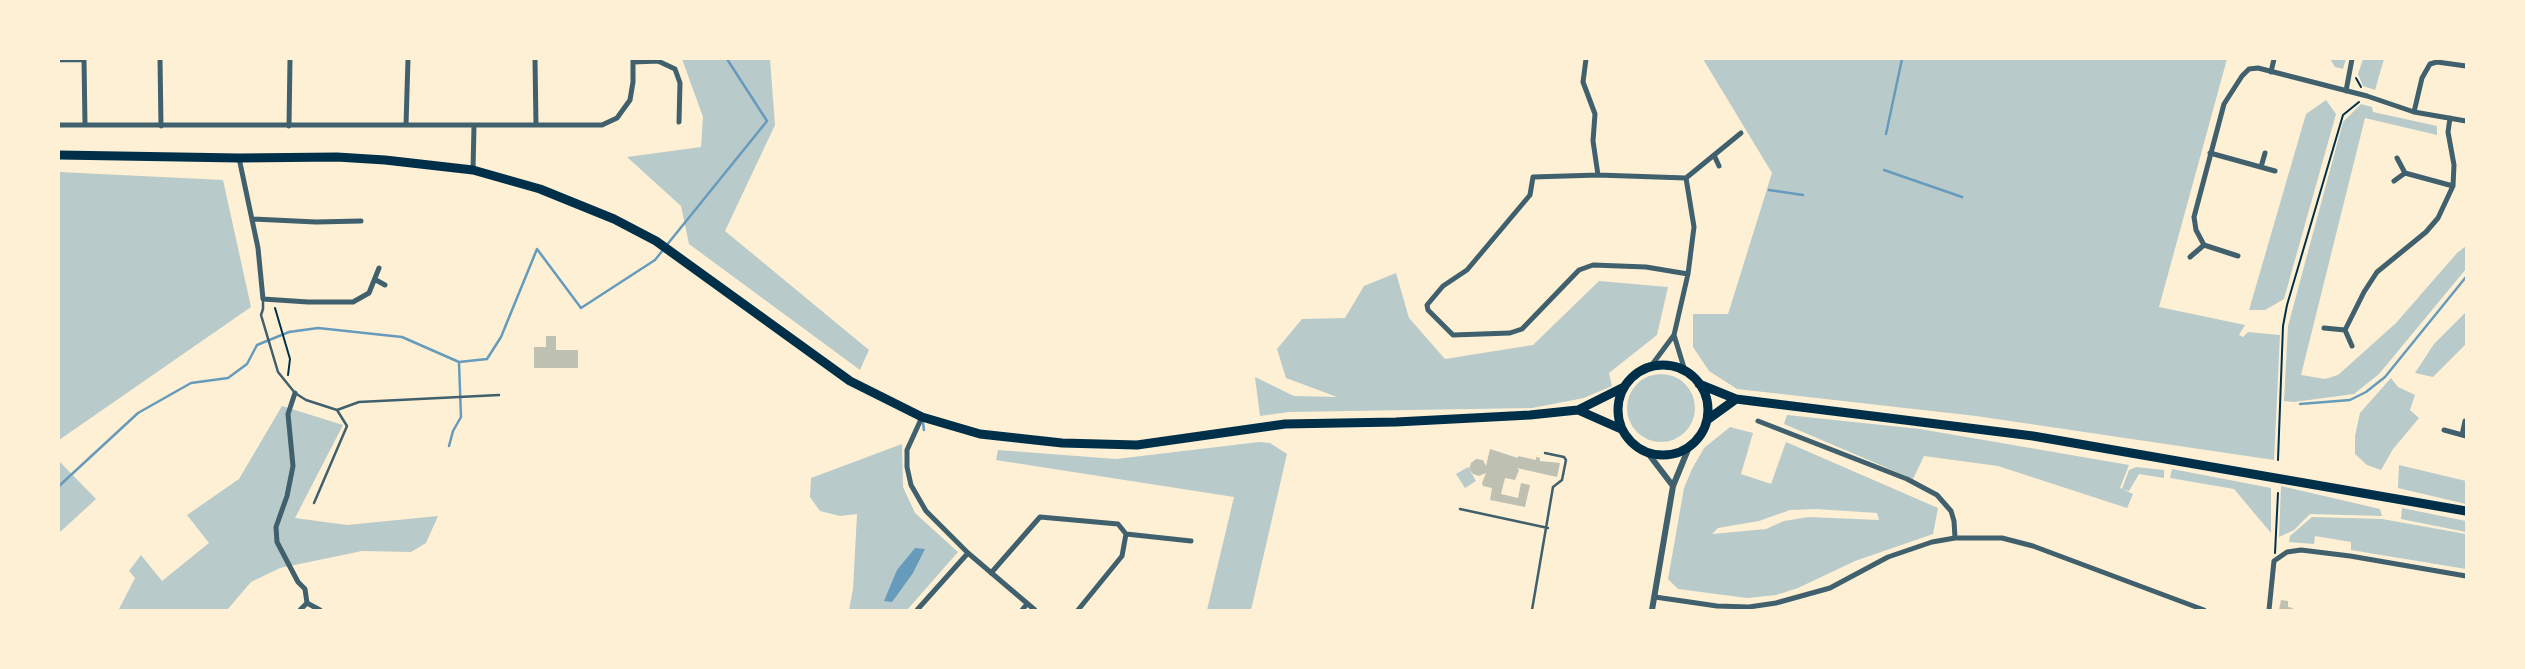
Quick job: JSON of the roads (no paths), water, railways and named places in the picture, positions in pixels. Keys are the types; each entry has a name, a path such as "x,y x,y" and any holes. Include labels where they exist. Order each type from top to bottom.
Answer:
{"main road":[{"path":"59,155 239,158 337,157 473,170 540,189 614,219 656,241 850,381 922,417 980,434 1062,443 1137,445 1285,424 1530,415 1578,410 1624,387 1640,371 1652,366 1663,365 1686,371 1699,384 1705,395 1707,420 1703,430 1689,447 1676,453 1661,455 1636,447 1621,429 1578,410"},
{"path":"1699,384 1736,399 2033,436 2466,511"},
{"path":"1621,429 1618,415 1618,400 1624,387"},
{"path":"1707,420 1736,399"}],"street":[{"path":"160,59 161,126"},
{"path":"289,126 290,59"},
{"path":"406,125 408,59"},
{"path":"535,59 536,125"},
{"path":"1586,59 1583,82 1595,114 1593,141 1598,175"},
{"path":"2271,72 2274,59"},
{"path":"2346,91 2352,59"},
{"path":"84,60 85,126"},
{"path":"59,125 602,125 617,118 630,100 634,82 633,60 658,61 675,69 680,83 679,122"},
{"path":"2414,112 2422,78 2430,64 2437,62 2466,66"},
{"path":"2238,256 2204,245 2196,230 2194,217 2224,104 2242,76 2249,69 2258,68 2367,96 2414,112 2466,121"},
{"path":"2345,330 2377,272 2426,232 2438,218 2453,186 2454,165 2448,132 2450,118"},
{"path":"473,170 474,126"},
{"path":"1688,274 1646,267 1593,265 1579,270 1522,329 1510,333 1453,335 1428,310 1427,305 1443,286 1468,270 1530,195 1533,178 1598,175 1686,178 1742,134"},
{"path":"2210,153 2275,171"},
{"path":"2261,166 2265,153"},
{"path":"1714,155 1719,166"},
{"path":"239,158 253,219 263,299 353,302 368,293 376,280 379,268"},
{"path":"2397,158 2405,173 2453,186"},
{"path":"2394,181 2405,173"},
{"path":"1652,366 1674,335 1688,274 1694,227 1686,178"},
{"path":"253,219 316,222 361,221"},
{"path":"2190,256 2204,245"},
{"path":"376,280 385,285"},
{"path":"2324,328 2345,330"},
{"path":"2345,330 2352,346"},
{"path":"1674,335 1686,371"},
{"path":"295,393 288,414 293,466 287,496 276,527 277,542 298,582 305,589 307,603"},
{"path":"922,417 906,450 911,485 926,511 968,553 1035,610"},
{"path":"1758,421 1907,479 1937,496 1951,511 1954,521 1955,538"},
{"path":"2444,430 2464,435 2465,421"},
{"path":"1652,610 1673,486 1689,447"},
{"path":"1647,452 1673,486"},
{"path":"991,573 1040,517 1118,524 1126,534 1191,541"},
{"path":"1078,610 1122,556 1126,534"},
{"path":"1655,597 1717,606 1749,607 1776,603 1804,598 1830,588 1888,557 1932,542 1955,538 2002,538 2033,546 2204,610"},
{"path":"2269,610 2274,560 2287,552 2300,550 2350,556 2466,575"},
{"path":"917,610 968,553"},
{"path":"300,610 307,603"},
{"path":"307,603 320,610"},
{"path":"1022,610 1027,604"}],"lane":[{"path":"59,61 84,60"},
{"path":"263,299 261,315 278,372 295,393 306,400 337,410 359,402 499,396"},
{"path":"314,503 347,426 337,410"},
{"path":"1532,610 1548,528 1553,487 1562,480 1566,460 1545,453"},
{"path":"1460,509 1548,528"}],"water":[{"path":"915,548 925,549 913,573 892,602 884,601 897,570"}],"waterway":[{"path":"666,246 767,121 727,59"},
{"path":"1886,134 1902,59"},
{"path":"1884,170 1962,197"},
{"path":"1769,190 1803,195"},
{"path":"59,486 138,413 191,383 228,378 247,364 257,345 289,332 318,328 402,337 459,362 487,359 501,337 537,249 581,308 655,260 663,250"},
{"path":"2300,404 2350,400 2366,392 2385,377 2466,277"},
{"path":"449,446 453,431 461,417 459,363"},
{"path":"923,423 924,430"}]}
